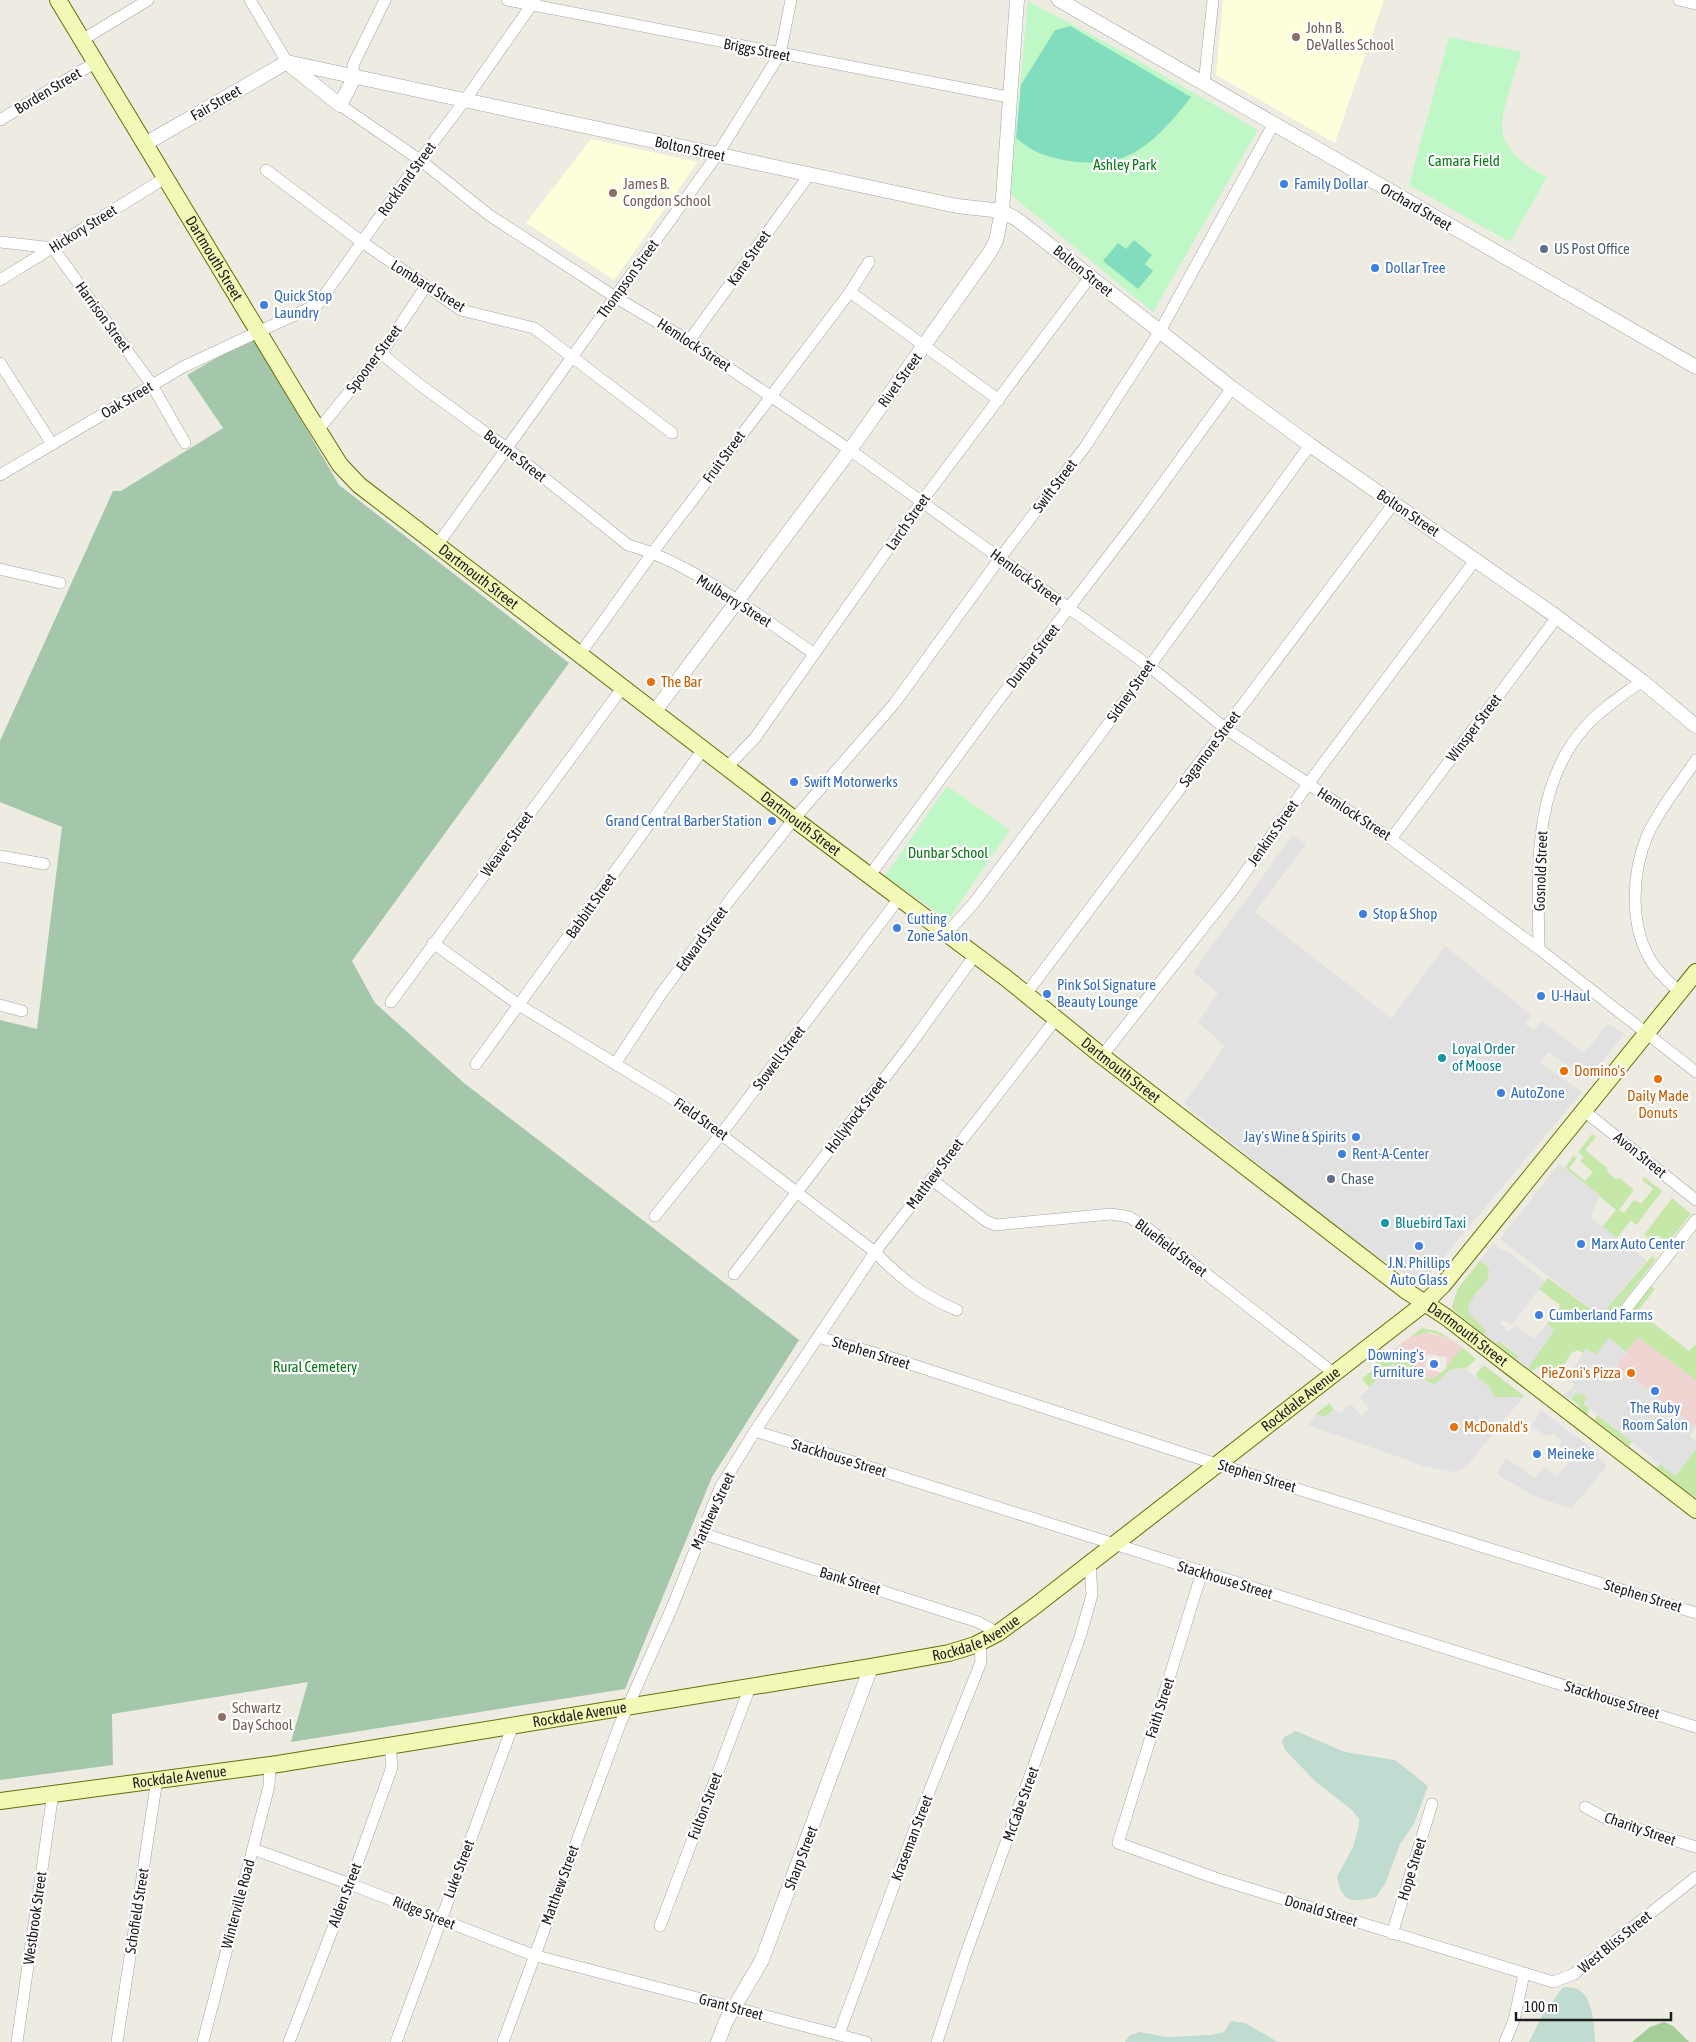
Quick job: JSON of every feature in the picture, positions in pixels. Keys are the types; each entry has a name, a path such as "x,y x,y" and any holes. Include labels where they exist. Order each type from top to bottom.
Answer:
{"main road":[{"name":"Dartmouth Street","path":"58,0 318,430 340,465 359,485 728,766 794,819 976,955 1102,1056 1696,1510"},
{"name":"Rockdale Avenue","path":"0,1801 270,1765 871,1668 949,1653 980,1642 998,1633 1114,1545 1425,1303 1443,1285 1696,972"}],"street":[{"path":"82,40 148,0"},
{"path":"250,0 287,62 340,105 354,78 352,65 385,0"},
{"name":"Briggs Street","path":"507,0 533,3 780,54 1008,97"},
{"name":"Thompson Street","path":"438,544 508,449 717,155 780,54 792,0"},
{"name":"Rivet Street","path":"655,711 850,450 990,252 996,240 1002,211 1008,97 1017,0"},
{"name":"Orchard Street","path":"1059,0 1696,368"},
{"path":"1204,84 1212,0"},
{"path":"1679,0 1696,4"},
{"name":"Rockland Street","path":"258,332 318,304 420,160 466,100 533,3"},
{"name":"Borden Street","path":"0,120 96,62"},
{"path":"287,62 354,78"},
{"name":"Fair Street","path":"145,144 287,62"},
{"name":"Bolton Street","path":"354,78 466,100 957,206 1002,211 1037,233 1160,332 1310,446 1476,559 1557,617 1642,681 1696,726"},
{"name":"Hemlock Street","path":"340,105 420,160 489,215 615,297 689,340 922,501 1149,666 1226,729 1392,839 1539,949 1696,1072"},
{"name":"Swift Street","path":"794,819 894,704 1000,558 1085,447 1160,332 1273,125"},
{"name":"Lombard Street","path":"266,170 362,242 461,310 534,328 672,433"},
{"name":"Kane Street","path":"689,340 809,175"},
{"name":"Hickory Street","path":"0,280 165,178"},
{"path":"0,242 54,248"},
{"name":"Harrison Street","path":"54,248 152,385 185,443"},
{"name":"Fruit Street","path":"580,654 653,552 850,292 869,262"},
{"name":"Larch Street","path":"728,766 755,738 813,653 922,501 1090,277"},
{"name":"Spooner Street","path":"318,430 381,353 426,286"},
{"path":"850,292 999,400"},
{"name":"Oak Street","path":"0,475 183,366 258,332"},
{"name":"Bourne Street","path":"381,353 416,382 508,449 628,545 653,552"},
{"path":"0,364 6,383 52,444"},
{"name":"Dunbar Street","path":"870,875 997,702 1183,457 1232,388"},
{"name":"Sidney Street","path":"947,933 974,902 1046,807 1242,542 1310,446"},
{"name":"Sagamore Street","path":"1026,994 1394,503"},
{"name":"Mulberry Street","path":"653,552 737,600 813,653"},
{"name":"Jenkins Street","path":"1102,1056 1220,906 1308,784 1476,559"},
{"path":"0,569 60,583"},
{"name":"Winsper Street","path":"1392,839 1557,617"},
{"name":"Gosnold Street","path":"1539,949 1540,839 1545,812 1555,780 1573,744 1585,727 1602,710 1642,681"},
{"name":"Weaver Street","path":"391,1002 623,687"},
{"name":"Babbitt Street","path":"476,1064 704,748"},
{"path":"1679,992 1653,963 1641,939 1635,896 1636,875 1648,834 1696,760"},
{"name":"Edward Street","path":"615,1064 661,994 732,897 794,819"},
{"path":"0,856 44,864"},
{"name":"Stowell Street","path":"655,1216 722,1133 900,898"},
{"name":"Field Street","path":"433,943 519,1004 681,1104 722,1133 875,1252 896,1274 932,1300 957,1310"},
{"name":"Hollyhock Street","path":"734,1274 798,1193 976,955"},
{"path":"0,1005 22,1011"},
{"name":"Matthew Street","path":"503,2042 628,1706 720,1488 755,1431 875,1252 1056,1019"},
{"name":"Avon Street","path":"1583,1110 1696,1200"},
{"name":"Bluefield Street","path":"931,1179 986,1221 995,1225 1111,1214 1129,1217 1146,1227 1335,1374"},
{"path":"1626,1308 1696,1220"},
{"name":"Stephen Street","path":"818,1337 892,1358 1219,1464 1696,1613"},
{"name":"Stackhouse Street","path":"755,1431 1696,1727"},
{"name":"Bank Street","path":"701,1533 978,1622 998,1633"},
{"name":"McCabe Street","path":"937,2042 964,1959 1080,1638 1092,1595 1090,1563"},
{"name":"Faith Street","path":"1118,1843 1202,1572"},
{"name":"Kraseman Street","path":"839,2034 921,1812 981,1662 980,1642"},
{"name":"Sharp Street","path":"718,2042 726,2021 762,1960 871,1668"},
{"name":"Fulton Street","path":"660,1926 750,1687"},
{"name":"Luke Street","path":"396,2042 513,1725"},
{"name":"Alden Street","path":"289,2042 350,1884 392,1767 390,1745"},
{"name":"Winterville Road","path":"202,2042 269,1786 270,1765"},
{"name":"Schofield Street","path":"117,2042 157,1779"},
{"name":"Westbrook Street","path":"17,2042 53,1794"},
{"name":"Hope Street","path":"1392,1934 1432,1804"},
{"name":"Charity Street","path":"1585,1807 1609,1820 1696,1847"},
{"name":"Donald Street","path":"1118,1843 1215,1878 1524,1974"},
{"name":"Ridge Street","path":"253,1850 350,1884 534,1955 596,1971"},
{"name":"West Bliss Street","path":"1524,1974 1553,1982 1574,1974 1696,1877"},
{"name":"Grant Street","path":"596,1971 734,2009 866,2042"},
{"path":"1505,2042 1511,2029 1524,1974"}],"shaded area":[{"name":"John B. DeValles School","path":"1223,0 1384,0 1335,143 1216,75"},
{"name":"James B. Congdon School","path":"591,139 698,162 614,280 526,223"},
{"path":"1293,835 1306,845 1255,912 1391,1018 1445,946 1531,1015 1525,1024 1534,1030 1541,1021 1584,1053 1608,1024 1624,1034 1588,1079 1548,1052 1540,1063 1582,1092 1425,1279 1412,1279 1342,1233 1184,1104 1225,1046 1198,1022 1218,993 1193,972"},
{"path":"1559,1164 1600,1195 1591,1215 1592,1219 1647,1260 1600,1316 1500,1239"},
{"path":"1494,1243 1498,1248 1509,1253 1545,1281 1512,1325 1503,1320 1500,1323 1508,1332 1516,1326 1535,1339 1547,1324 1554,1330 1528,1368 1517,1360 1518,1356 1505,1344 1499,1341 1495,1343 1484,1335 1486,1330 1468,1313 1469,1303 1490,1276 1488,1265 1480,1261"},
{"path":"1426,1332 1451,1339 1463,1348 1458,1352 1446,1371 1447,1357 1427,1354 1425,1369 1443,1373 1437,1378 1429,1379 1413,1365 1398,1357 1393,1350 1410,1337"},
{"path":"1638,1337 1696,1380 1696,1427 1616,1366"},
{"path":"1609,1338 1626,1352 1616,1367 1696,1427 1689,1436 1696,1441 1696,1449 1675,1476 1584,1404 1585,1395 1577,1393 1569,1400 1562,1395 1572,1389 1574,1384 1568,1377 1586,1349 1596,1355"},
{"path":"1393,1364 1418,1375 1434,1385 1450,1370 1464,1368 1489,1387 1494,1397 1523,1397 1466,1467 1455,1472 1427,1467 1308,1425 1316,1414 1324,1417 1335,1409 1339,1413 1351,1404 1361,1416 1369,1409 1360,1397 1378,1380 1380,1368"},
{"path":"1541,1410 1599,1454 1598,1457 1607,1466 1571,1509 1534,1496 1497,1474 1506,1458 1535,1478 1544,1467 1556,1477 1571,1459 1578,1463 1581,1459 1580,1454 1573,1451 1568,1453 1559,1445 1562,1441 1553,1434 1546,1436 1532,1425"},
{"path":"1296,1731 1345,1752 1395,1760 1428,1786 1414,1824 1400,1844 1386,1882 1376,1897 1361,1900 1350,1899 1345,1896 1339,1886 1337,1877 1353,1847 1359,1819 1353,1811 1315,1781 1285,1750 1282,1742 1284,1737"},
{"path":"1563,1987 1577,1989 1588,2000 1592,2014 1595,2042 1529,2042 1542,2016"},
{"path":"1231,2021 1245,2023 1278,2042 1125,2042 1130,2035 1140,2032 1167,2037 1211,2035 1224,2032"}],"green space":[{"name":"Ashley Park","path":"1028,1 1114,47 1258,130 1153,312 1010,194"},
{"path":"1070,26 1191,97 1160,133 1130,155 1100,162 1068,161 1036,152 1016,138 1021,85 1055,30"},
{"name":"Camara Field","path":"1449,37 1521,52 1504,109 1503,133 1511,150 1524,163 1547,177 1510,242 1409,185"},
{"path":"1134,240 1152,255 1145,264 1153,271 1138,289 1103,261 1118,243 1126,249"},
{"name":"Rural Cemetery","path":"253,337 339,485 569,663 352,961 375,1003 464,1083 799,1340 712,1477 625,1689 291,1742 308,1682 112,1714 113,1765 0,1780 0,1020 37,1029 62,827 0,802 0,741 113,491 121,491 223,428 187,375"},
{"name":"Dunbar School","path":"947,786 1010,830 948,920 885,876"},
{"path":"1592,1134 1596,1137 1585,1150 1607,1168 1608,1173 1616,1179 1620,1178 1634,1190 1619,1210 1624,1213 1634,1200 1641,1204 1653,1189 1642,1180 1644,1177 1662,1191 1638,1223 1636,1225 1631,1220 1617,1238 1602,1227 1616,1210 1565,1168 1573,1156 1577,1158 1569,1168 1585,1181 1593,1172 1580,1161 1584,1157 1578,1152"},
{"path":"1672,1198 1691,1214 1668,1243 1658,1235 1652,1241 1644,1235"},
{"path":"1652,1256 1656,1259 1618,1309 1626,1315 1650,1285 1655,1289 1638,1311 1689,1351 1696,1344 1696,1380 1638,1337 1626,1352 1609,1338 1596,1355 1586,1349 1583,1353 1578,1350 1571,1353 1564,1366 1557,1370 1538,1367 1532,1371 1528,1368 1554,1330 1547,1324 1561,1306 1539,1289 1548,1278 1600,1316"},
{"path":"1480,1261 1487,1265 1489,1269 1487,1281 1475,1294 1481,1326 1486,1330 1484,1335 1453,1310 1452,1306 1458,1288"},
{"path":"1422,1328 1437,1331 1451,1339 1430,1332 1410,1337"},
{"path":"1499,1341 1518,1356 1517,1360 1495,1343"},
{"path":"1463,1348 1476,1359 1468,1367 1450,1370 1434,1385 1409,1370 1396,1366 1380,1368 1376,1362 1393,1350 1398,1357 1413,1365 1429,1379 1444,1371"},
{"path":"1484,1365 1524,1396 1494,1397 1489,1387 1476,1374"},
{"path":"1374,1369 1380,1376 1369,1388 1362,1379"},
{"path":"1577,1393 1585,1395 1584,1404 1589,1408 1587,1415 1578,1409 1579,1405 1572,1400 1572,1396"},
{"path":"1329,1403 1334,1410 1324,1417 1316,1414"},
{"path":"1597,1415 1632,1442 1629,1446 1595,1420"},
{"path":"1696,1449 1696,1498 1655,1469 1660,1464 1675,1476"},
{"path":"1664,2022 1673,2026 1689,2042 1632,2042 1650,2027"}],"place":[{"name":"John B. DeValles School","path":"1296,37"},
{"name":"Family Dollar","path":"1284,184"},
{"name":"James B. Congdon School","path":"613,193"},
{"name":"US Post Office","path":"1544,249"},
{"name":"Dollar Tree","path":"1375,268"},
{"name":"Quick Stop Laundry","path":"264,305"},
{"name":"The Bar","path":"651,682"},
{"name":"Swift Motorwerks","path":"794,782"},
{"name":"Grand Central Barber Station","path":"772,821"},
{"name":"Stop & Shop","path":"1363,914"},
{"name":"Cutting Zone Salon","path":"897,928"},
{"name":"Pink Sol Signature Beauty Lounge","path":"1047,994"},
{"name":"U-Haul","path":"1541,996"},
{"name":"Loyal Order of Moose","path":"1442,1058"},
{"name":"Domino's","path":"1564,1071"},
{"name":"Daily Made Donuts","path":"1658,1079"},
{"name":"AutoZone","path":"1501,1093"},
{"name":"Jay's Wine & Spirits","path":"1356,1137"},
{"name":"Rent-A-Center","path":"1342,1154"},
{"name":"Chase","path":"1331,1179"},
{"name":"Bluebird Taxi","path":"1385,1223"},
{"name":"Marx Auto Center","path":"1581,1244"},
{"name":"J.N. Phillips Auto Glass","path":"1419,1246"},
{"name":"Cumberland Farms","path":"1539,1315"},
{"name":"Downing's Furniture","path":"1434,1364"},
{"name":"PieZoni's Pizza","path":"1631,1373"},
{"name":"The Ruby Room Salon","path":"1655,1391"},
{"name":"McDonald's","path":"1454,1427"},
{"name":"Meineke","path":"1537,1454"},
{"name":"Schwartz Day School","path":"222,1717"}]}
